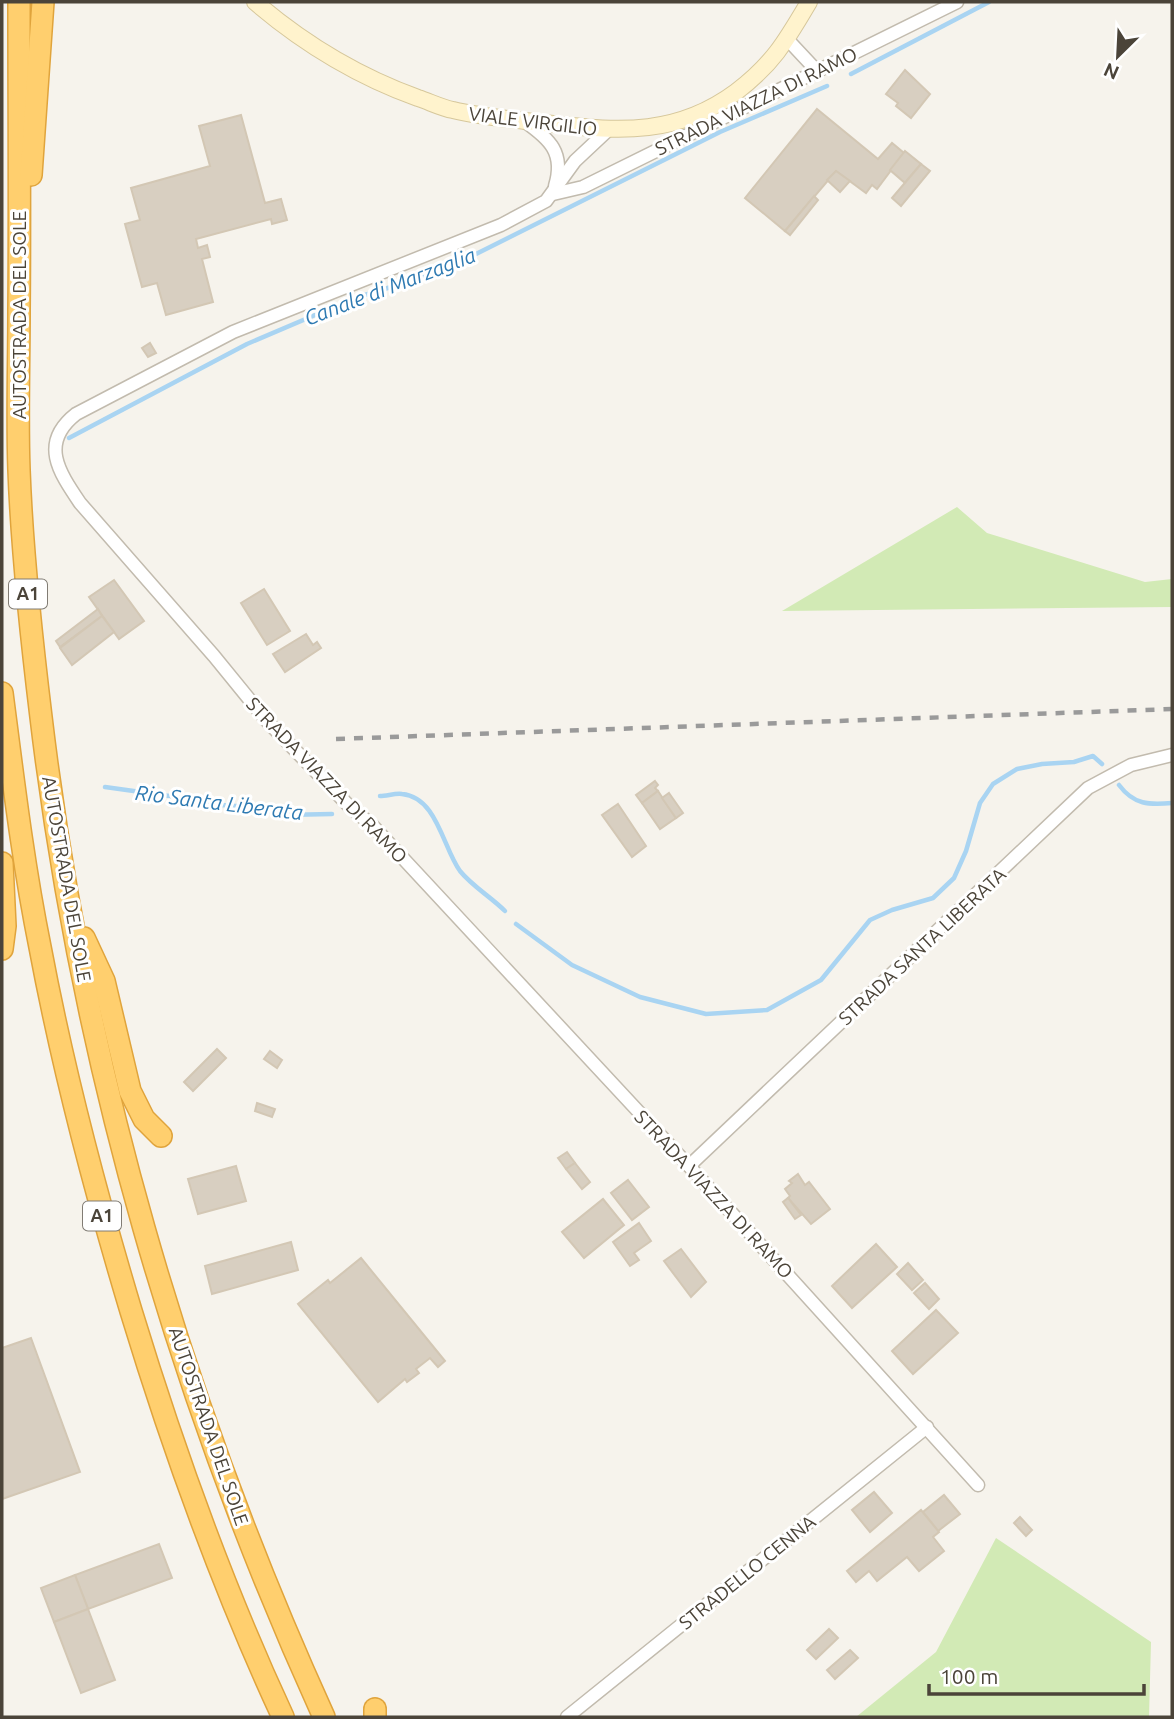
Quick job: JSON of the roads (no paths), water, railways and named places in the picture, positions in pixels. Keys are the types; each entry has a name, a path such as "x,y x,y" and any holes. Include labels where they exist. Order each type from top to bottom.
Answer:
{"highway":[{"name":"AUTOSTRADA DEL SOLE","path":"19,2 19,470 33,652 48,782 68,904 110,1099 131,1180 190,1377 254,1556 324,1717"},
{"path":"19,264 35,142 43,2"},
{"name":"AUTOSTRADA DEL SOLE","path":"2,693 24,859 42,959 99,1206 156,1392 187,1482 242,1627 283,1717"},
{"path":"2,863 5,926 2,949"},
{"path":"68,904 104,981 130,1091 144,1119 161,1136"}],"street":[{"name":"VIALE VIRGILIO","path":"255,2 315,48 387,87 452,110 607,131 660,126 705,110 742,87 765,67 788,40 809,2"},
{"name":"VIALE VIRGILIO","path":"797,2 798,20"},
{"name":"STRADA VIAZZA DI RAMO","path":"553,194 583,187 957,2"},
{"path":"788,40 817,71"},
{"path":"524,121 544,135 556,151 559,163 553,194"},
{"name":"STRADA VIAZZA DI RAMO","path":"607,131 575,161 553,194 536,207 501,225 233,332 76,414 64,423 57,435 56,462 80,503 213,654 267,722 350,807 373,826 689,1166 978,1485"},
{"name":"STRADA SANTA LIBERATA","path":"689,1166 1088,788 1131,765 1172,755"},
{"name":"STRADELLO CENNA","path":"567,1717 927,1427"}],"waterway":[{"name":"Canale di Marzaglia","path":"851,74 989,2"},
{"name":"Canale di Marzaglia","path":"69,438 247,344 355,298 440,272 720,132 827,86"},
{"name":"Rio Santa Liberata","path":"516,924 572,965 640,997 706,1014 767,1010 821,980 870,920 892,910 933,898 954,878 966,851 980,803 993,784 1017,769 1042,764 1074,762 1093,756 1102,764"},
{"name":"Rio Santa Liberata","path":"1119,785 1136,800 1156,804 1172,803"},
{"name":"Rio Santa Liberata","path":"105,787 219,805 253,807 284,815 332,814"},
{"name":"Rio Santa Liberata","path":"380,796 402,794 414,797 423,804 438,825 460,871 505,911"}],"railway":[{"path":"336,739 1172,709"}]}
